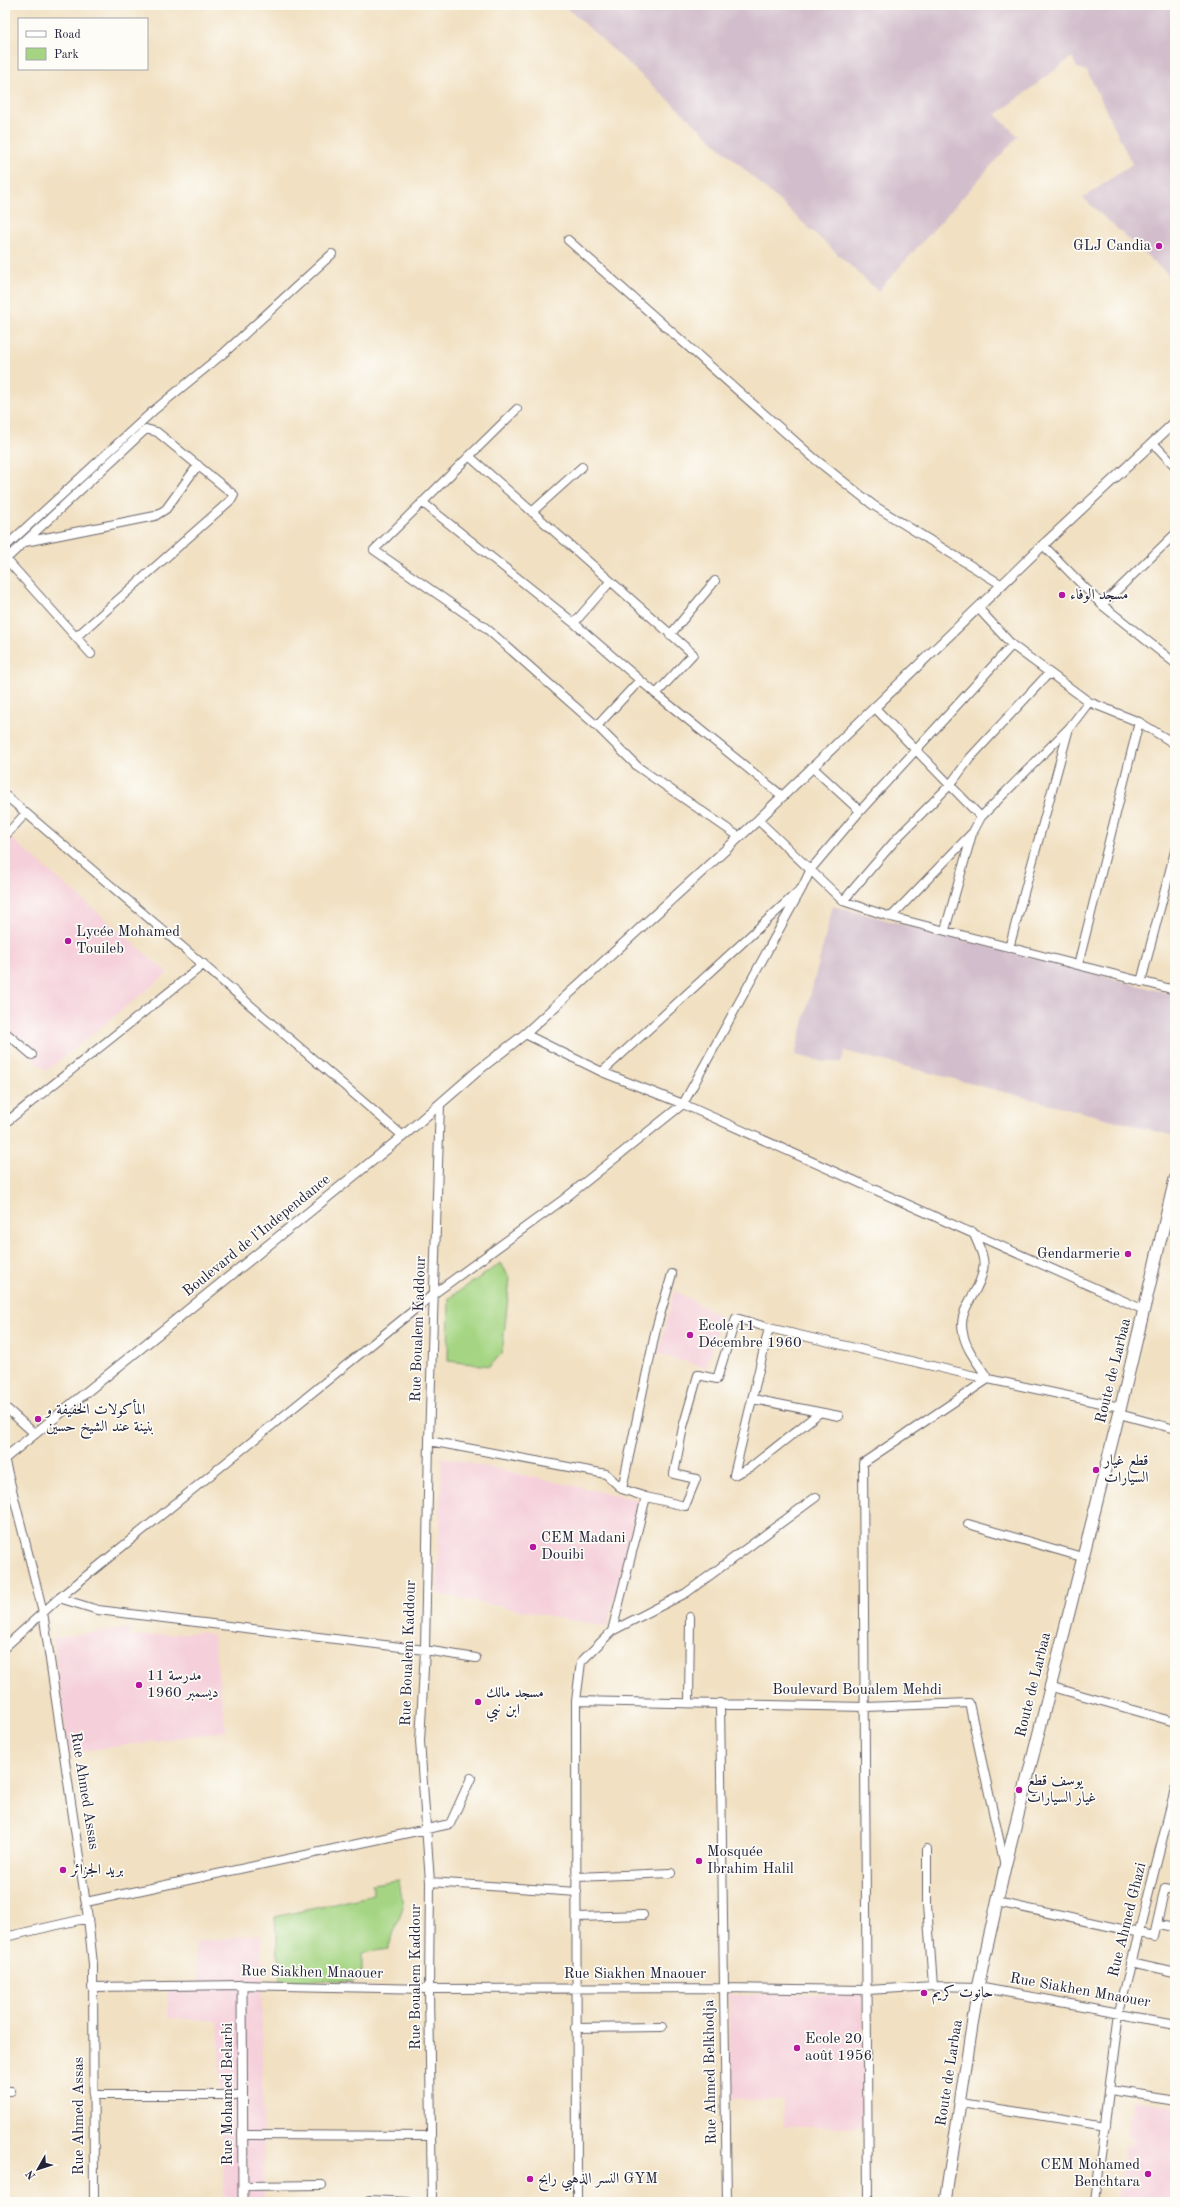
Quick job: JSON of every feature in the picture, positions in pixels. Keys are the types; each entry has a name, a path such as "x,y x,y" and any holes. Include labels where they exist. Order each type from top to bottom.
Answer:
{"main road":[{"name":"Route de Larbaa","path":"944,2202 962,2103 978,1987 997,1902 1049,1686 1120,1410 1175,1179"}],"street":[{"path":"568,240 827,468 873,505 1002,586"},
{"path":"5,547 153,410 224,353 332,254"},
{"path":"517,409 374,550 486,628 597,726 638,767 738,836"},
{"name":"Boulevard de l'Independance","path":"5,1458 403,1136 480,1069 525,1034 738,836 758,820 781,795 979,609 1043,545 1175,422"},
{"path":"76,637 234,497 234,495 154,430 146,429 6,560 91,654"},
{"path":"1153,443 1175,466"},
{"path":"468,456 693,654 656,694"},
{"path":"24,543 155,516 166,509 198,465"},
{"path":"532,512 582,467"},
{"path":"422,502 574,623 656,694 781,795"},
{"path":"1102,605 1175,534"},
{"path":"1043,545 1102,605 1175,663"},
{"path":"670,635 715,581"},
{"path":"574,623 610,582"},
{"path":"979,609 1012,645 1089,702 1140,722 1175,744"},
{"path":"5,1647 59,1598 435,1293 564,1200 683,1104 811,869 860,811 1012,645"},
{"path":"842,901 899,836 950,785 970,758 1049,673"},
{"path":"597,726 640,680"},
{"path":"945,930 972,832 980,817 1070,727 1089,702"},
{"path":"874,707 980,817"},
{"path":"1078,965 1140,722"},
{"path":"1009,948 1070,727"},
{"path":"812,767 860,811"},
{"path":"5,795 403,1136"},
{"path":"5,836 26,813"},
{"path":"758,820 811,869 842,901 891,917 1175,990"},
{"path":"891,917 972,832"},
{"path":"1141,982 1175,851"},
{"path":"602,1072 802,888"},
{"path":"5,1123 204,964"},
{"path":"5,1032 32,1055"},
{"path":"525,1034 602,1072 683,1104 973,1232 1144,1310"},
{"name":"Rue Boualem Kaddour","path":"432,2202 429,1989 430,1882 420,1741 425,1650 429,1441 440,1104"},
{"path":"973,1232 983,1259 984,1270 962,1317 962,1332 968,1349 988,1379"},
{"path":"622,1489 656,1329 672,1274"},
{"path":"429,1441 606,1474 622,1489 646,1497 685,1506 696,1479 674,1474 684,1427 698,1375 717,1379 736,1318 769,1328 1120,1410 1175,1429"},
{"path":"769,1328 734,1475 751,1467 819,1413"},
{"path":"868,2202 868,1990 863,1463 988,1379"},
{"path":"753,1399 839,1416"},
{"path":"5,1408 34,1433"},
{"name":"Rue Ahmed Assas","path":"5,1462 43,1612 88,1918 93,1964 94,2202"},
{"path":"612,1631 646,1497"},
{"path":"577,2202 575,2028 577,1989 576,1700 581,1662 612,1631 686,1593 816,1497"},
{"path":"968,1524 1082,1557"},
{"path":"59,1598 98,1610 425,1650 476,1658"},
{"path":"689,1703 690,1617"},
{"path":"1049,1686 1175,1722"},
{"name":"Boulevard Boualem Mehdi","path":"576,1700 866,1707 969,1703 1005,1867"},
{"name":"Rue Ahmed Belkhodja","path":"720,1703 727,2202"},
{"path":"86,1902 450,1824 471,1778"},
{"name":"Rue Ahmed Ghazi","path":"1095,2202 1106,2126 1119,2012 1175,1789"},
{"path":"927,1849 927,1905 933,1986"},
{"path":"577,1877 671,1873"},
{"path":"430,1882 577,1892"},
{"path":"997,1902 1154,1936 1158,1924 1165,1888 1175,1890"},
{"path":"577,1917 643,1915"},
{"path":"5,1937 88,1918"},
{"path":"1158,1924 1175,1927"},
{"path":"1131,1962 1175,1972"},
{"name":"Rue Siakhen Mnaouer","path":"92,1987 242,1985 429,1989 724,1988 868,1990 933,1986 978,1987 1175,2023"},
{"name":"Rue Mohamed Belarbi","path":"242,1985 243,2202"},
{"path":"575,2028 662,2027"},
{"path":"1110,2090 1175,2100"},
{"path":"93,2095 242,2095"},
{"path":"962,2103 1106,2126"},
{"path":"242,2135 431,2136"},
{"path":"243,2186 322,2185"},
{"path":"369,2200 409,2202"}],"shaded area":[{"path":"564,5 1175,5 1175,281 1083,198 1132,164 1087,71 1077,68 1072,57 996,115 1018,136 878,291"},
{"name":"Lycée Mohamed Touileb","path":"10,837 168,973 46,1071 5,1033 5,843"},
{"path":"833,906 1175,995 1174,1136 845,1051 841,1062 824,1062 795,1055"},
{"name":"Ecole 11 Décembre 1960","path":"674,1290 721,1317 706,1368 658,1354"},
{"name":"CEM Madani Douibi","path":"442,1457 638,1500 607,1627 437,1594"},
{"name":"مدرسة 11 ديسمبر 1960","path":"129,1628 130,1637 201,1632 213,1635 226,1731 69,1753 53,1638"},
{"path":"261,1934 264,2202 224,2202 218,2021 168,2018 167,1990 199,1989 195,1942"},
{"name":"Ecole 20 août 1956","path":"863,1993 864,2127 784,2127 783,2100 731,2100 729,1995"},
{"name":"CEM Mohamed Benchtara","path":"1132,2100 1175,2106 1175,2202 1117,2202 1125,2144 1132,2145 1133,2137 1127,2136"}],"green space":[{"path":"501,1263 510,1279 502,1353 490,1366 448,1361 449,1298"},
{"path":"399,1880 403,1907 388,1949 362,1953 362,1980 280,1981 275,1917 374,1895 372,1884"}],"place":[{"name":"GLJ Candia","path":"1159,246"},
{"name":"مسجد الوفاء","path":"1062,595"},
{"name":"Lycée Mohamed Touileb","path":"68,941"},
{"name":"Gendarmerie","path":"1128,1254"},
{"name":"Ecole 11 Décembre 1960","path":"690,1335"},
{"name":"المأكولات الخفيفة و بنينة عند الشيخ حسين","path":"38,1419"},
{"name":"قطع غيار السيارات","path":"1096,1470"},
{"name":"CEM Madani Douibi","path":"533,1547"},
{"name":"مدرسة 11 ديسمبر 1960","path":"139,1685"},
{"name":"مسجد مالك ابن نبي","path":"478,1702"},
{"name":"يوسف قطع غيار السيارات","path":"1019,1790"},
{"name":"Mosquée Ibrahim Halil","path":"699,1861"},
{"name":"بريد الجزائر","path":"63,1870"},
{"name":"حانوت كريم","path":"924,1993"},
{"name":"Ecole 20 août 1956","path":"797,2048"},
{"name":"CEM Mohamed Benchtara","path":"1148,2174"},
{"name":"النسر الذهبي رابح GYM","path":"530,2179"}]}
